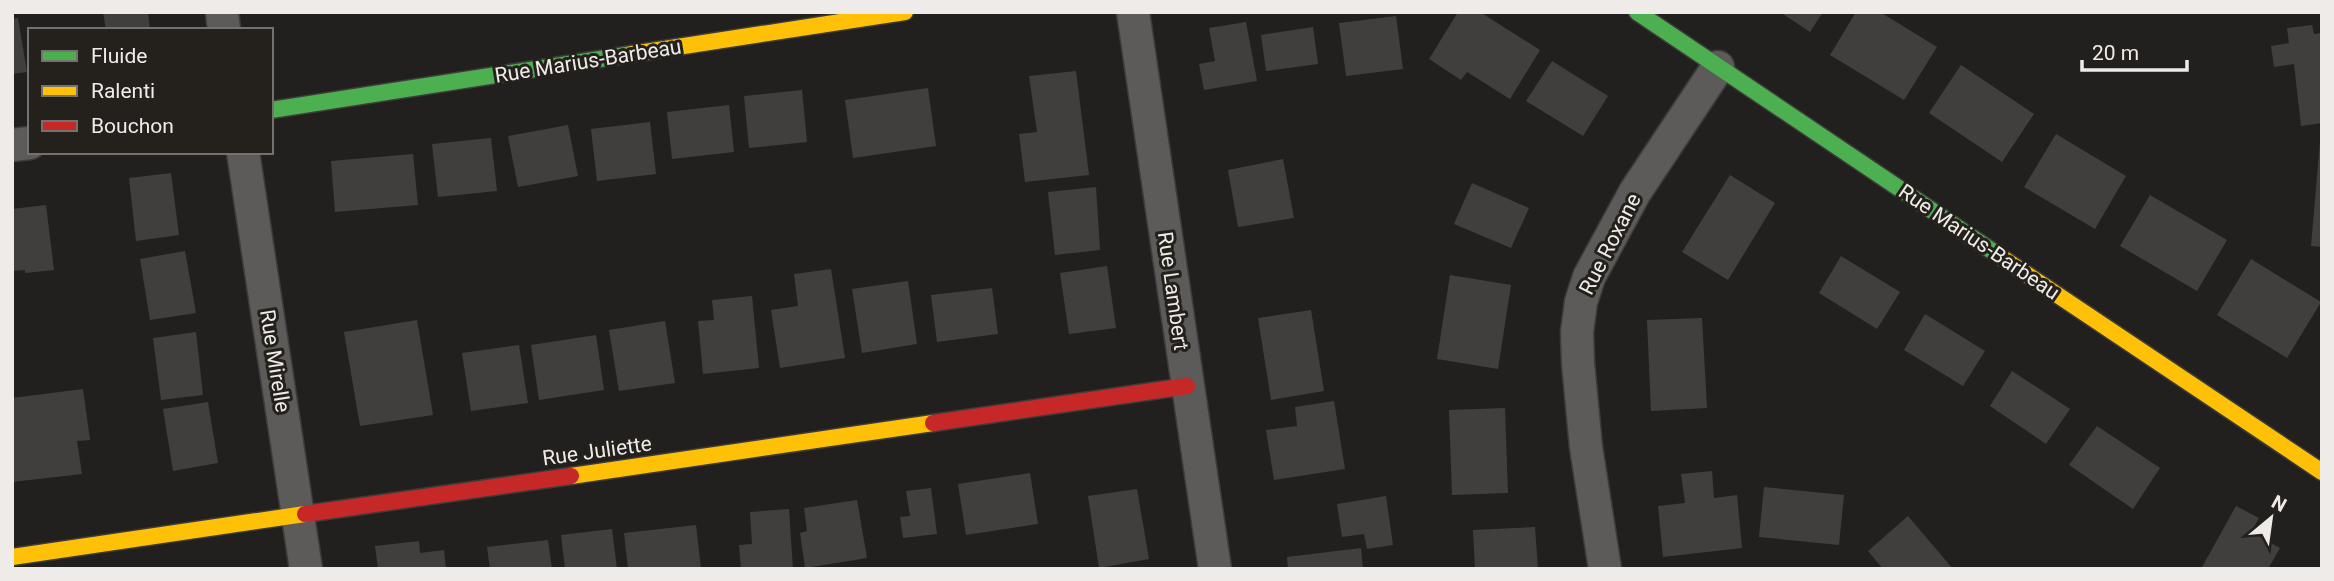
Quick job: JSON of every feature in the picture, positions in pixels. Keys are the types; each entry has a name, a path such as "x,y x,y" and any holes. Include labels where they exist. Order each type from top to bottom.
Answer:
{"street":[{"name":"Rue Marius-Barbeau","path":"273,110 905,12"},
{"name":"Rue Lambert","path":"1133,12 1215,569"},
{"name":"Rue Marius-Barbeau","path":"1637,12 2322,472"},
{"name":"Rue Roxane","path":"1605,569 1586,447 1577,363 1581,302 1589,277 1635,192 1718,67"},
{"name":"Rue Mirelle","path":"243,154 306,569"},
{"name":"Rue Juliette","path":"12,557 1187,386"}],"building":[{"path":"103,12 148,12 150,28 106,28"},
{"path":"1458,12 1480,12 1540,50 1510,99 1467,72 1461,80 1429,59"},
{"path":"1780,12 1823,12 1810,32"},
{"path":"1856,12 1880,12 1937,47 1904,100 1830,55"},
{"path":"1396,16 1403,69 1346,76 1339,23"},
{"path":"18,18 27,72 12,74 12,19"},
{"path":"1246,22 1257,81 1204,90 1199,64 1215,61 1209,28"},
{"path":"2312,25 2314,34 2322,33 2322,123 2301,126 2294,64 2274,67 2271,46 2289,43 2287,28"},
{"path":"1313,27 1318,64 1266,71 1261,35"},
{"path":"1552,61 1608,96 1583,136 1526,101"},
{"path":"1961,65 2034,114 2002,162 1929,113"},
{"path":"1076,71 1089,175 1025,182 1019,134 1037,132 1029,76"},
{"path":"928,88 936,146 853,158 845,100"},
{"path":"802,90 807,142 749,148 744,96"},
{"path":"729,105 734,152 672,159 667,112"},
{"path":"650,122 656,174 597,181 591,129"},
{"path":"568,125 578,176 518,187 508,136"},
{"path":"2056,134 2126,176 2095,229 2024,187"},
{"path":"491,138 497,191 438,197 432,144"},
{"path":"2322,142 2322,247 2311,246"},
{"path":"413,154 418,205 335,212 331,161"},
{"path":"1283,159 1294,218 1238,227 1228,170"},
{"path":"171,173 179,235 136,241 129,178"},
{"path":"1730,175 1775,203 1728,280 1682,252"},
{"path":"1472,183 1529,208 1511,248 1454,224"},
{"path":"1096,187 1100,250 1055,255 1048,192"},
{"path":"2150,195 2227,240 2197,291 2120,246"},
{"path":"46,205 54,270 25,273 25,270 12,271 12,209"},
{"path":"185,251 196,313 150,320 140,259"},
{"path":"1841,256 1900,292 1877,329 1819,293"},
{"path":"2251,259 2321,302 2287,358 2217,315"},
{"path":"1107,266 1116,328 1069,334 1060,273"},
{"path":"831,269 845,358 780,368 771,310 798,306 794,274"},
{"path":"1450,275 1511,285 1498,369 1437,359"},
{"path":"908,281 917,344 862,353 852,289"},
{"path":"992,288 998,334 937,342 931,295"},
{"path":"752,296 759,368 703,374 698,321 714,320 712,300"},
{"path":"1311,310 1324,391 1271,400 1258,318"},
{"path":"1925,314 1985,351 1963,386 1904,350"},
{"path":"1702,318 1707,408 1651,411 1647,320"},
{"path":"417,320 433,415 360,426 344,332"},
{"path":"665,321 675,383 619,391 609,330"},
{"path":"196,332 203,395 161,400 153,338"},
{"path":"596,335 604,390 539,400 531,345"},
{"path":"519,345 528,403 471,411 462,353"},
{"path":"2012,371 2070,409 2046,444 1990,406"},
{"path":"83,389 90,440 77,441 82,474 12,482 12,398"},
{"path":"1334,401 1345,469 1274,480 1266,430 1297,426 1295,407"},
{"path":"208,402 218,463 173,471 163,409"},
{"path":"1505,408 1508,493 1452,495 1449,410"},
{"path":"2097,426 2160,468 2133,509 2069,465"},
{"path":"1712,471 1714,498 1737,495 1742,548 1663,557 1658,506 1685,503 1681,474"},
{"path":"1030,473 1038,524 966,535 958,484"},
{"path":"1764,487 1844,495 1839,545 1759,537"},
{"path":"931,488 937,534 903,538 900,517 910,516 906,491"},
{"path":"1137,489 1149,559 1099,568 1088,496"},
{"path":"1386,496 1393,545 1367,549 1364,534 1342,537 1337,504"},
{"path":"857,500 867,558 805,568 800,533 807,531 804,508"},
{"path":"2236,506 2259,518 2251,532 2280,548 2268,569 2201,569"},
{"path":"789,509 793,569 741,569 739,545 752,544 750,512"},
{"path":"1908,516 1953,569 1883,569 1868,551"},
{"path":"696,525 701,569 628,569 624,533"},
{"path":"1535,527 1538,569 1475,569 1473,530"},
{"path":"612,529 617,569 565,569 561,535"},
{"path":"548,540 552,569 490,569 487,547"},
{"path":"419,541 420,553 444,550 446,569 378,569 375,546"},
{"path":"1361,548 1363,569 1288,569 1287,557"}],"traffic: fast":[{"path":"1637,12 1998,255"},
{"path":"273,110 632,54"}],"traffic: slow":[{"path":"632,54 905,12"},
{"path":"1998,255 2322,472"},
{"path":"571,476 933,423"},
{"path":"12,557 305,514"}],"traffic: jam":[{"path":"933,423 1187,386"},
{"path":"305,514 571,476"}]}
